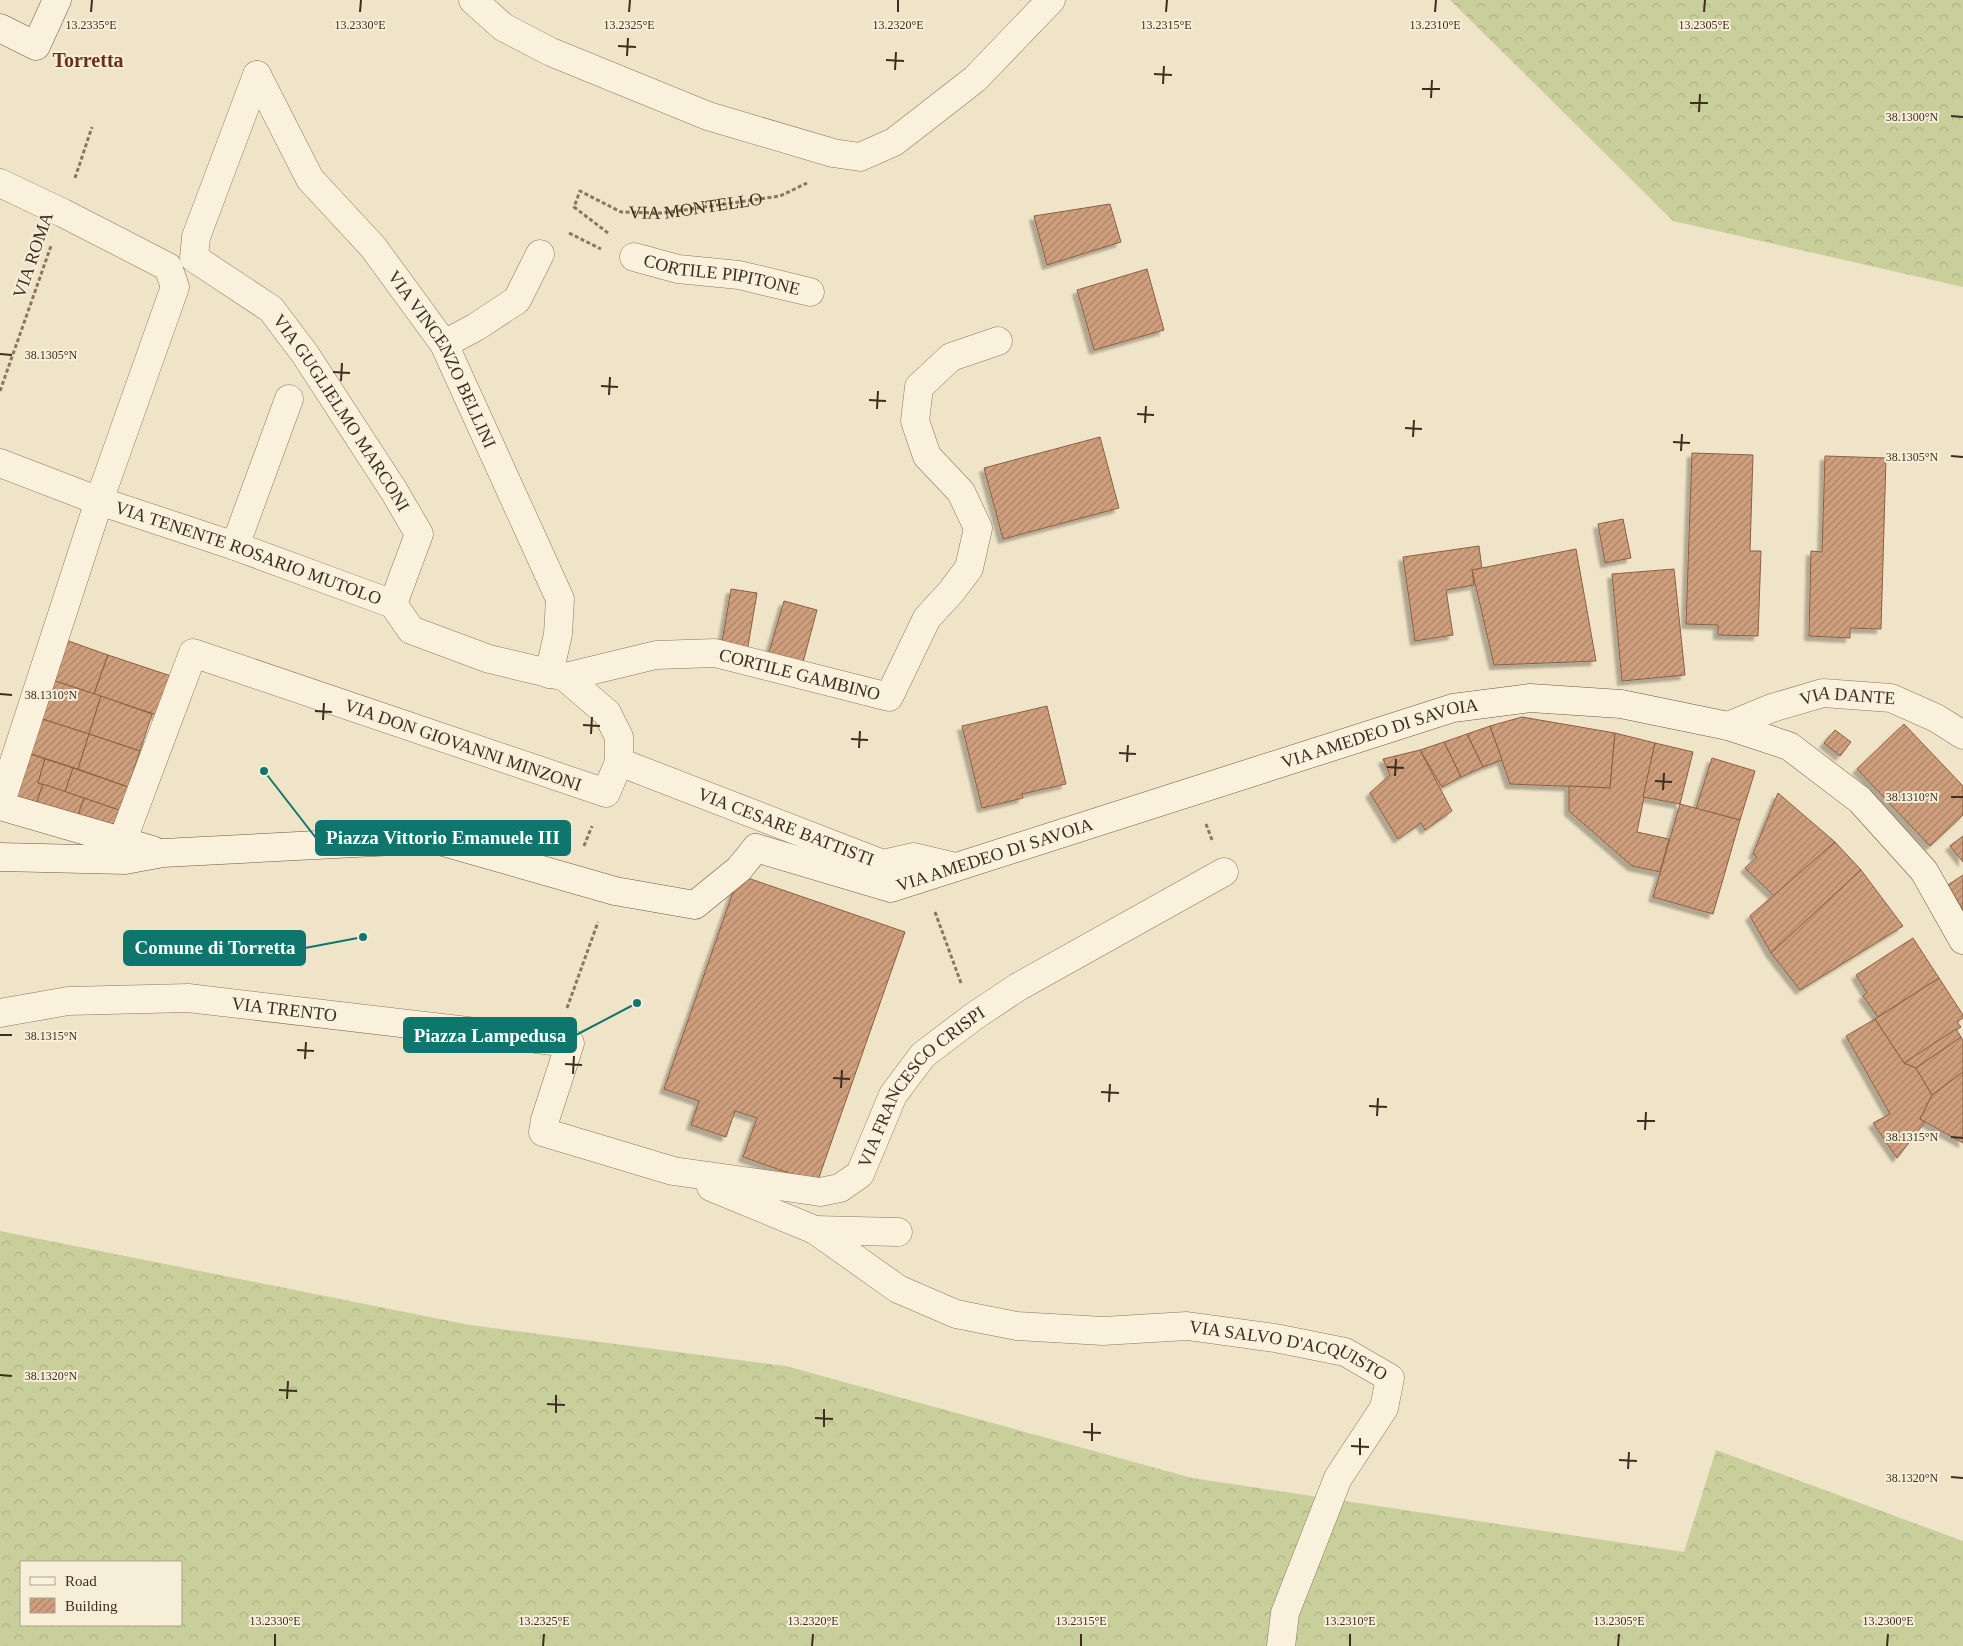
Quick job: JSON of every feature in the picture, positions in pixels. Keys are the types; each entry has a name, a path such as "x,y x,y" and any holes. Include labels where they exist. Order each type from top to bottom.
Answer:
{"street":[{"path":"0,28 36,46 57,0"},
{"path":"473,0 504,27 551,52 700,113 833,153 860,157 894,142 975,79 1051,0"},
{"name":"VIA GUGLIELMO MARCONI","path":"257,75 196,236 194,258 271,308 305,354 394,490 419,534 393,604"},
{"name":"VIA VINCENZO BELLINI","path":"257,75 310,178 373,246 444,344 560,599 557,675"},
{"path":"0,183 63,212 168,267 175,286 99,501 0,806 163,853"},
{"path":"444,344 476,328 516,300 540,254"},
{"name":"CORTILE PIPITONE","path":"634,257 678,269 739,274 810,292"},
{"name":"CORTILE GAMBINO","path":"557,675 656,655 715,653 889,698 927,618 951,592 969,568 978,528 961,492 927,456 915,421 919,387 951,357 998,341"},
{"path":"235,546 289,399"},
{"name":"VIA TENENTE ROSARIO MUTOLO","path":"0,463 99,501 235,546 393,604 411,630 489,660 557,675 607,713 619,737 619,762 606,793"},
{"name":"VIA DON GIOVANNI MINZONI","path":"122,842 193,653 606,793"},
{"name":"VIA DANTE","path":"1728,726 1772,708 1822,693 1890,698 1936,718 1963,736"},
{"name":"VIA AMEDEO DI SAVOIA","path":"609,889 695,905 739,869 756,848 891,888 1453,708 1530,698 1622,704 1728,726 1789,746 1860,800 1924,871 1963,940"},
{"name":"VIA CESARE BATTISTI","path":"619,762 883,864 914,857 956,867"},
{"path":"0,857 126,860 163,853 434,839 609,889"},
{"name":"VIA FRANCESCO CRISPI","path":"563,1042 544,1120 543,1132 673,1171 820,1192 840,1188 860,1174 893,1095 923,1055 973,1017 1018,987 1224,872"},
{"name":"VIA TRENTO","path":"0,1013 68,1001 188,998 563,1042"},
{"path":"673,1171 814,1230 898,1232"},
{"name":"VIA SALVO D'ACQUISTO","path":"814,1230 898,1289 956,1314 1017,1326 1103,1331 1187,1326 1275,1338 1345,1352 1390,1378 1384,1408 1338,1478 1285,1613 1280,1646"}],"path":[{"name":"VIA ROMA","path":"0,391 92,127"},
{"name":"VIA MONTELLO","path":"634,257 636,249 608,234 574,207 580,191 621,212 663,213 780,196 860,157"},
{"path":"540,254 553,224 587,244 632,262 634,257"},
{"path":"1194,791 1224,872"},
{"path":"574,878 606,793"},
{"path":"923,878 973,1017"},
{"path":"563,1042 609,889"}],"green space":[{"path":"1450,0 1963,0 1963,287 1673,221"},
{"path":"0,1231 470,1325 786,1366 1192,1478 1684,1552 1716,1450 1963,1541 1963,1646 0,1646"}],"building":[{"path":"1110,204 1121,242 1047,265 1034,216"},
{"path":"1147,269 1164,330 1094,350 1077,290"},
{"path":"1100,437 1119,508 1003,539 984,468"},
{"path":"1692,453 1753,455 1750,551 1761,551 1758,636 1718,635 1718,625 1686,624"},
{"path":"1825,456 1886,458 1881,629 1850,628 1850,638 1809,636 1811,551 1822,552"},
{"path":"1623,519 1631,558 1605,563 1598,524"},
{"path":"1479,546 1482,569 1472,570 1474,585 1446,590 1453,635 1415,641 1403,557"},
{"path":"1576,549 1596,661 1494,665 1472,570"},
{"path":"1674,569 1685,675 1622,681 1612,574"},
{"path":"731,589 757,593 747,652 721,648"},
{"path":"784,601 817,610 802,666 768,656"},
{"path":"63,639 108,655 94,694 49,679"},
{"path":"108,655 171,676 157,715 94,694"},
{"path":"49,679 101,696 89,734 36,717"},
{"path":"101,696 152,714 140,751 89,734"},
{"path":"1047,706 1066,784 1022,794 1023,798 982,808 962,726"},
{"path":"36,717 89,734 78,769 25,752"},
{"path":"1522,717 1615,733 1610,788 1510,784 1490,726"},
{"path":"1904,724 1963,786 1963,815 1930,846 1857,769"},
{"path":"1490,726 1502,760 1483,767 1467,734"},
{"path":"1835,730 1851,742 1840,756 1824,743"},
{"path":"1615,733 1655,743 1637,832 1669,839 1660,872 1632,866 1569,811 1569,786 1610,788"},
{"path":"89,734 140,751 128,787 78,769"},
{"path":"1467,734 1483,767 1461,777 1444,742"},
{"path":"1444,742 1461,777 1442,787 1420,750"},
{"path":"1655,743 1693,752 1680,804 1643,797"},
{"path":"1420,750 1452,811 1425,830 1421,823 1398,839 1370,793 1390,775 1383,759"},
{"path":"25,752 45,759 38,783 43,784 35,807 8,798"},
{"path":"1712,758 1755,771 1740,820 1696,809"},
{"path":"45,759 73,768 65,792 38,783"},
{"path":"73,768 128,787 119,810 65,792"},
{"path":"43,784 84,798 76,821 35,807"},
{"path":"1778,793 1835,842 1774,896 1745,868 1757,857 1753,854"},
{"path":"84,798 119,810 111,832 76,821"},
{"path":"1680,804 1740,820 1713,914 1653,897"},
{"path":"1963,836 1963,862 1950,846"},
{"path":"1835,842 1861,870 1771,953 1750,916"},
{"path":"1861,870 1903,926 1800,990 1771,953"},
{"path":"739,875 905,932 817,1183 743,1157 757,1118 735,1111 726,1137 691,1125 699,1101 664,1089"},
{"path":"1963,875 1963,910 1948,885"},
{"path":"1913,938 1939,978 1878,1017 1863,996 1867,993 1856,975"},
{"path":"1939,978 1963,1015 1963,1018 1957,1022 1961,1027 1904,1063 1875,1019"},
{"path":"1875,1019 1904,1063 1916,1068 1932,1095 1920,1119 1925,1122 1897,1158 1873,1123 1890,1114 1846,1036"},
{"path":"1956,1029 1961,1037 1916,1068 1904,1063"},
{"path":"1961,1037 1963,1041 1963,1072 1932,1095 1916,1068"},
{"path":"1963,1072 1963,1143 1920,1119 1932,1095"}],"place":[{"name":"Piazza Vittorio Emanuele III","path":"264,771"},
{"name":"Comune di Torretta","path":"363,937"},
{"name":"Piazza Lampedusa","path":"637,1003"}],"district":[{"name":"Torretta","path":"88,60"}]}
